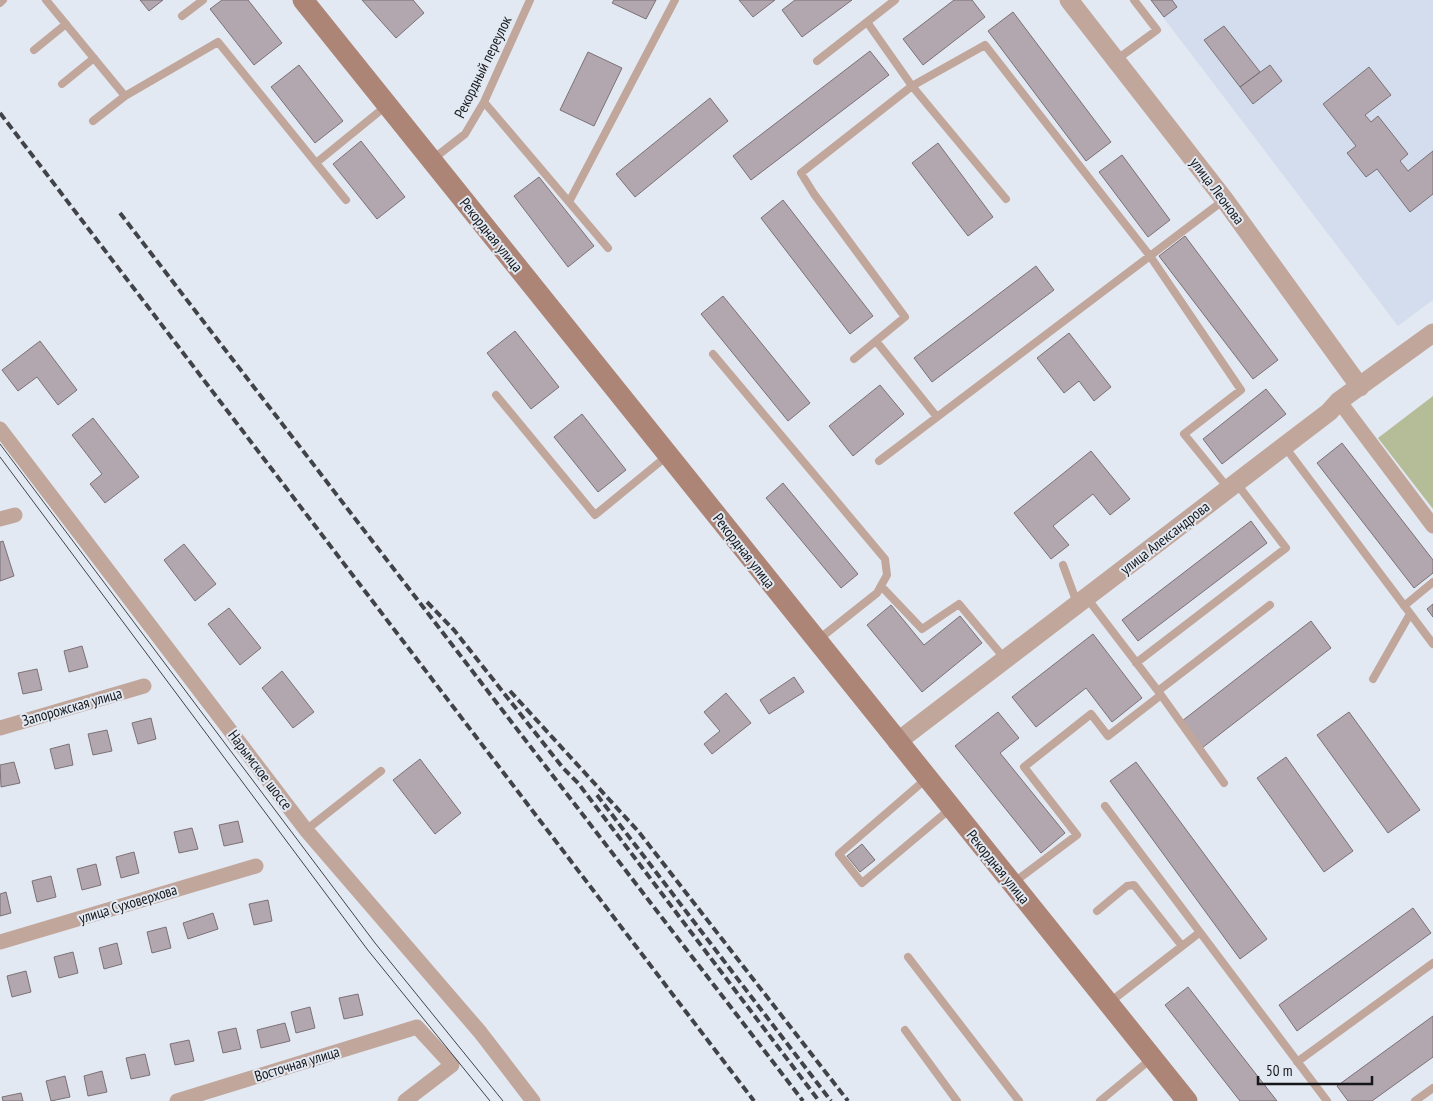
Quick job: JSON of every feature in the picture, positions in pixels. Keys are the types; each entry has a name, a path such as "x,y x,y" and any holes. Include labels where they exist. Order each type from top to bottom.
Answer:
{"main road":[{"name":"Рекордная улица","path":"303,0 386,106 1187,1101"}],"street":[{"name":"улица Леонова","path":"1069,0 1224,199 1360,387"},
{"name":"улица Александрова","path":"897,742 1082,602 1283,445 1329,412 1339,401 1433,332"},
{"path":"1339,401 1433,526"},
{"name":"Нарымское шоссе","path":"0,429 306,830 480,1032 533,1101"},
{"path":"0,520 15,515"},
{"name":"Запорожская улица","path":"0,728 144,686"},
{"name":"улица Суховерхова","path":"0,942 256,866"},
{"name":"Восточная улица","path":"177,1101 417,1027 452,1065 405,1101"}],"lane":[{"path":"0,3 3,0"},
{"path":"46,0 125,96"},
{"path":"182,16 203,0"},
{"name":"Рекордный переулок","path":"431,160 466,134 484,102 530,0"},
{"path":"569,202 675,0"},
{"path":"817,61 895,0"},
{"path":"1116,60 1157,30 1134,0"},
{"path":"867,22 912,86 1006,199"},
{"path":"34,50 66,24"},
{"path":"93,121 125,96 218,42 346,200"},
{"path":"854,359 905,317 814,194 801,173 912,86 985,45 1150,256 1241,390 1184,434 1286,548 1136,663"},
{"path":"62,84 94,58"},
{"path":"484,102 608,248"},
{"path":"316,163 386,106"},
{"path":"879,461 1224,199"},
{"path":"876,341 937,417"},
{"path":"713,354 885,560 887,575 877,594 816,641"},
{"path":"496,395 595,515 668,455"},
{"path":"1283,445 1433,644"},
{"path":"1063,565 1082,602 1136,663 1224,783"},
{"path":"1404,606 1433,582"},
{"path":"882,586 922,629 959,604 1005,659"},
{"path":"1012,884 1077,834 1024,767 1091,714 1108,736 1270,605"},
{"path":"1373,679 1410,614"},
{"path":"306,830 381,770"},
{"path":"926,778 839,854 862,883 951,808"},
{"path":"1105,806 1327,1101"},
{"path":"1097,911 1127,886 1134,885 1182,946"},
{"path":"1109,1002 1199,933"},
{"path":"908,957 1019,1101"},
{"path":"1297,1062 1433,964"},
{"path":"905,1030 957,1101"},
{"path":"1100,1101 1153,1058"},
{"path":"1415,1101 1433,1088"}],"shaded area":[{"path":"1150,0 1433,0 1433,300 1398,326"}],"green space":[{"path":"1433,396 1433,509 1378,438"}],"building":[{"path":"140,0 163,0 149,11"},
{"path":"222,0 248,0 282,43 254,65 210,9"},
{"path":"362,0 413,0 424,13 396,38"},
{"path":"614,0 656,0 646,19 612,3"},
{"path":"739,0 775,0 753,17"},
{"path":"795,0 852,0 802,37 782,10"},
{"path":"954,0 972,0 985,17 923,65 903,39"},
{"path":"1151,0 1172,0 1177,7 1164,17"},
{"path":"1013,12 1111,142 1086,161 988,31"},
{"path":"1224,26 1260,72 1240,87 1204,40"},
{"path":"870,51 889,75 751,180 733,156"},
{"path":"588,52 622,68 594,126 560,110"},
{"path":"299,65 343,121 315,143 271,87"},
{"path":"1270,65 1282,81 1253,104 1240,87"},
{"path":"1369,67 1391,95 1365,115 1371,122 1378,116 1408,154 1400,161 1408,171 1433,151 1433,194 1410,212 1377,169 1366,177 1347,153 1356,146 1323,104"},
{"path":"710,98 728,121 635,197 616,174"},
{"path":"361,141 405,197 377,219 333,164"},
{"path":"938,143 993,217 968,236 912,163"},
{"path":"1122,155 1170,220 1148,237 1099,172"},
{"path":"539,177 594,246 568,267 514,196"},
{"path":"783,200 873,316 850,334 761,218"},
{"path":"1185,236 1278,360 1253,379 1159,256"},
{"path":"1036,266 1054,290 932,382 914,358"},
{"path":"723,296 810,403 788,421 701,314"},
{"path":"515,331 559,387 531,409 487,353"},
{"path":"1069,333 1111,387 1094,401 1079,381 1064,393 1037,358"},
{"path":"40,341 77,390 58,405 37,377 18,391 2,370"},
{"path":"880,385 904,414 853,456 829,426"},
{"path":"1266,389 1286,414 1222,464 1203,439"},
{"path":"582,414 626,470 598,492 554,437"},
{"path":"93,418 139,477 105,503 90,484 102,474 72,435"},
{"path":"1342,443 1433,560 1433,573 1414,588 1317,463"},
{"path":"1091,451 1130,499 1110,515 1093,494 1053,526 1069,545 1051,559 1014,513"},
{"path":"783,483 858,574 841,588 766,498"},
{"path":"1251,521 1267,543 1138,641 1122,620"},
{"path":"3,541 14,576 0,581 0,542"},
{"path":"184,544 216,584 195,601 164,560"},
{"path":"1433,604 1433,617 1427,609"},
{"path":"891,605 924,645 960,616 982,643 922,692 867,625"},
{"path":"229,608 261,648 240,665 208,624"},
{"path":"1311,621 1331,648 1202,748 1182,721"},
{"path":"1093,634 1142,698 1112,722 1086,688 1036,727 1012,697"},
{"path":"82,646 88,667 69,672 64,651"},
{"path":"37,669 42,690 23,694 18,673"},
{"path":"282,671 314,712 293,728 262,688"},
{"path":"794,677 804,692 769,714 760,700"},
{"path":"726,693 751,723 712,754 704,744 720,731 704,712"},
{"path":"998,712 1019,738 1000,753 1065,833 1041,853 955,746"},
{"path":"1349,712 1420,810 1388,833 1317,735"},
{"path":"151,718 156,739 138,744 132,723"},
{"path":"107,730 112,751 93,755 88,734"},
{"path":"69,744 73,765 55,769 50,749"},
{"path":"1286,757 1353,851 1324,872 1257,778"},
{"path":"420,759 461,813 435,834 393,780"},
{"path":"14,762 20,783 1,787 0,765"},
{"path":"1136,762 1267,939 1240,959 1110,781"},
{"path":"238,821 243,842 224,846 219,825"},
{"path":"192,828 198,849 179,853 174,832"},
{"path":"862,844 875,860 860,872 847,856"},
{"path":"134,852 139,873 121,878 116,857"},
{"path":"96,864 101,885 82,890 77,869"},
{"path":"51,876 56,897 37,902 32,881"},
{"path":"6,892 11,913 0,916 0,894"},
{"path":"268,900 272,921 254,925 249,904"},
{"path":"1413,908 1431,933 1297,1031 1279,1005"},
{"path":"213,913 218,929 188,939 183,923"},
{"path":"166,927 171,948 152,953 147,932"},
{"path":"117,943 122,964 104,969 99,948"},
{"path":"73,952 78,973 59,978 54,957"},
{"path":"26,971 31,992 12,997 7,976"},
{"path":"1188,987 1277,1101 1240,1101 1165,1005"},
{"path":"358,994 363,1015 344,1019 339,998"},
{"path":"310,1007 315,1028 296,1033 291,1012"},
{"path":"1433,1016 1433,1057 1372,1101 1348,1101 1337,1086"},
{"path":"285,1023 290,1041 261,1048 257,1030"},
{"path":"236,1028 241,1049 223,1053 218,1032"},
{"path":"189,1040 194,1061 175,1065 170,1044"},
{"path":"145,1054 150,1075 131,1079 126,1058"},
{"path":"102,1071 107,1092 88,1096 84,1076"},
{"path":"65,1076 70,1097 51,1101 46,1081"},
{"path":"21,1093 23,1101 3,1101 2,1097"}],"tram line":[{"path":"0,444 375,943 503,1101"},
{"path":"0,457 367,949 490,1101"}],"railway":[{"path":"0,113 754,1101"},
{"path":"120,213 803,1101"},
{"path":"427,602 454,630 563,768 578,783 819,1101"},
{"path":"510,691 638,831 848,1101"},
{"path":"597,795 831,1101"}]}
